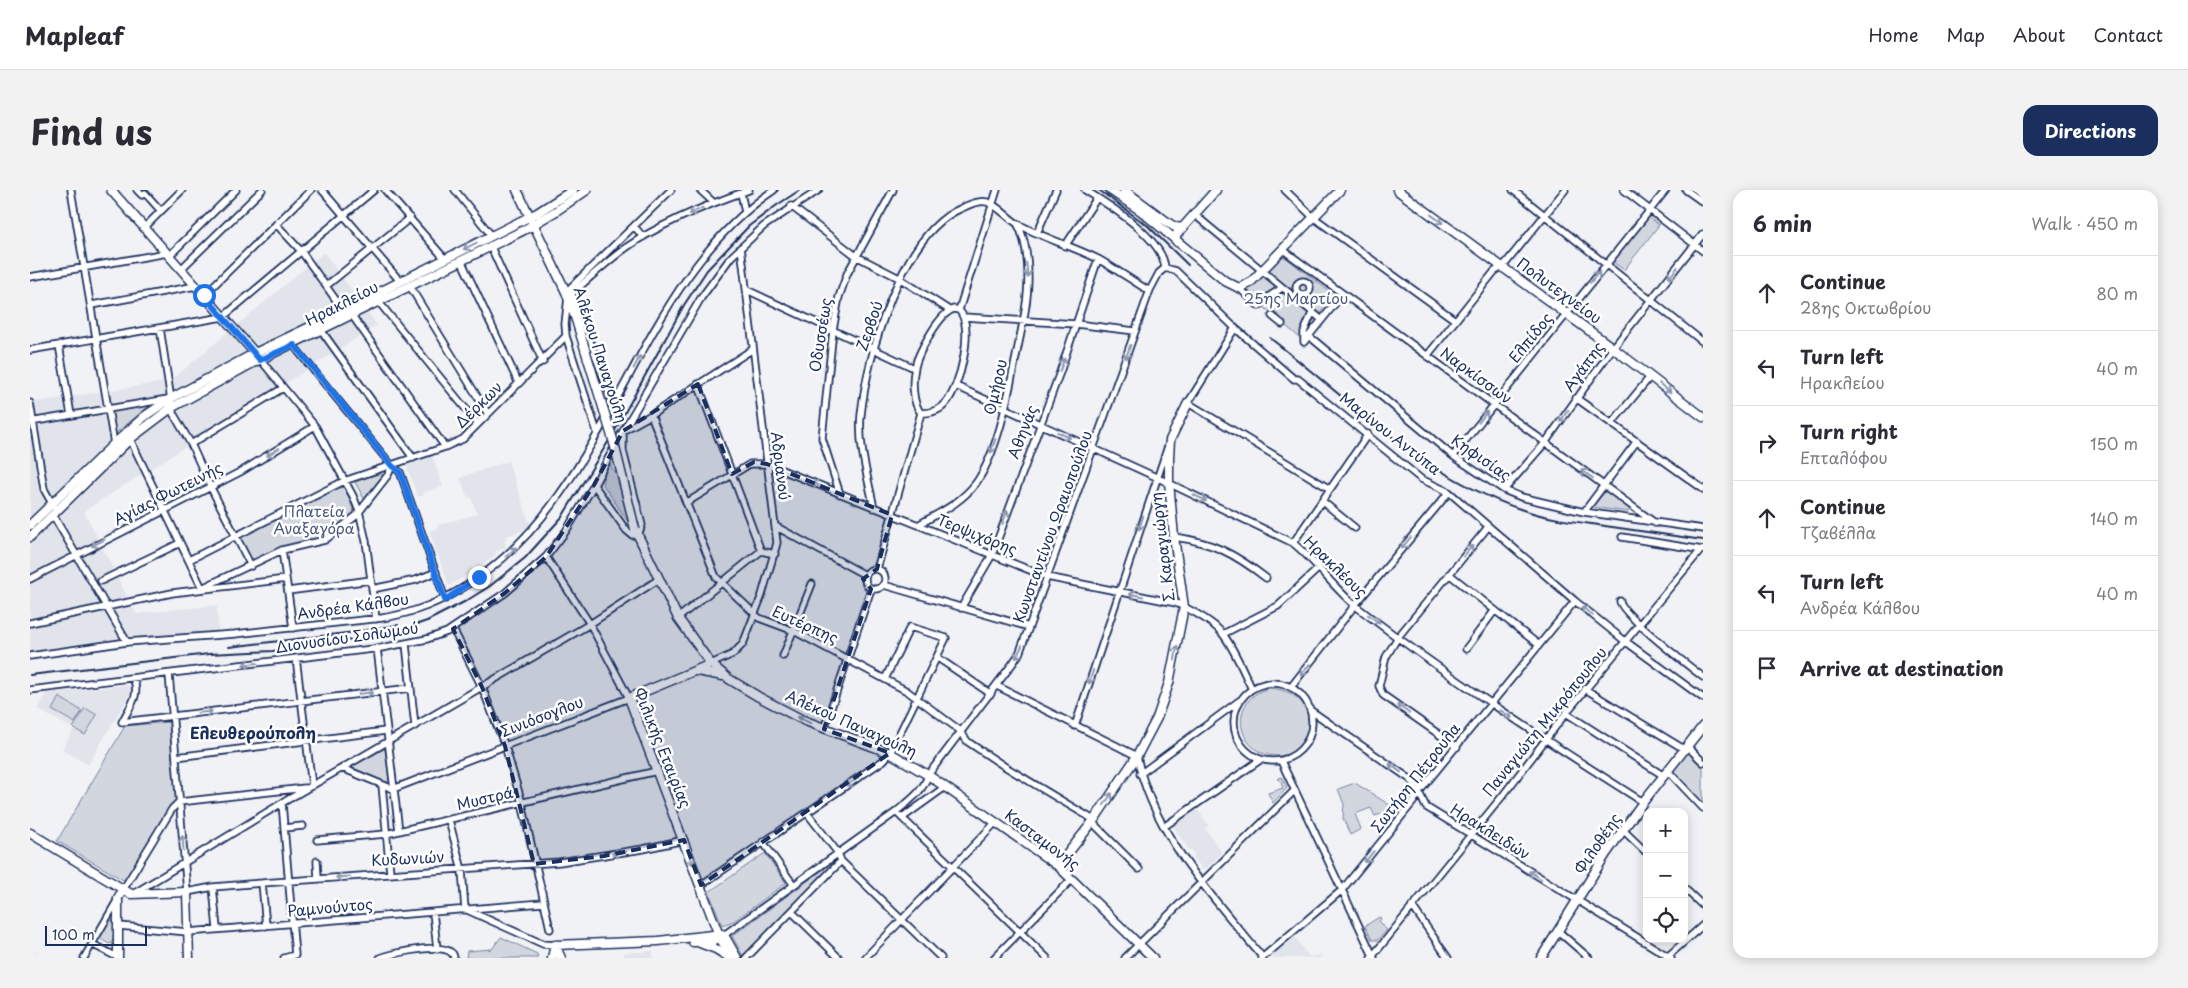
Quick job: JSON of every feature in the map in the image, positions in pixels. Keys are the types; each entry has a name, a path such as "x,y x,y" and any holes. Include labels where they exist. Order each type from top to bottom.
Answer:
{"street":[{"path":"72,190 114,444"},
{"path":"137,190 142,196 145,193 161,211"},
{"path":"144,228 182,190"},
{"path":"30,277 168,254 236,190"},
{"path":"181,269 262,190"},
{"path":"204,295 311,190"},
{"path":"322,190 400,281"},
{"path":"30,350 223,317 374,190"},
{"path":"385,190 445,259"},
{"path":"455,190 491,235"},
{"name":"Αλέκου Παναγούλη","path":"517,190 569,294 614,443 636,532 678,618 711,664 729,679 763,700 824,729 890,753 928,775"},
{"name":"Ηρακλείου","path":"30,537 114,444 145,416 255,353 530,216 573,190"},
{"name":"Ηρακλείου","path":"30,525 54,510 170,402 294,345 351,314 533,225 587,190"},
{"path":"597,432 566,336 565,324 569,294 671,190"},
{"path":"700,190 713,202"},
{"path":"569,294 643,237 730,193 741,193 750,190"},
{"name":"Ανδρέα Κάλβου","path":"30,656 127,642 376,619 406,614 445,600 511,553 534,529 565,489 672,299 697,265 745,212 774,190"},
{"name":"Διονυσίου Σολωμού","path":"30,690 406,644 438,636 453,629 505,593 546,557 566,531 594,485 623,431 701,298 731,257 764,226 791,206 819,190"},
{"name":"Οδυσσέως","path":"840,494 822,438 833,330 842,286 856,256 893,190"},
{"path":"959,310 997,190"},
{"path":"1037,233 1056,190"},
{"path":"1085,190 1131,221 1159,252 1164,260 1165,268"},
{"path":"1110,190 1141,211 1225,282 1239,288 1259,306 1271,294 1282,288"},
{"path":"1124,190 1175,227 1183,228"},
{"path":"1177,242 1175,239 1183,228 1216,190"},
{"path":"1285,190 1313,217 1455,320"},
{"path":"1239,288 1250,283 1262,272 1340,190"},
{"name":"Πολυτεχνείου","path":"1397,190 1566,313 1703,417"},
{"path":"1513,190 1703,342"},
{"path":"1426,356 1494,272 1503,267 1565,190"},
{"path":"1624,190 1703,252"},
{"name":"Ελπίδος","path":"1453,456 1666,190"},
{"path":"1686,190 1703,202"},
{"path":"114,191 144,228 255,353 315,426 359,511 376,619"},
{"path":"741,193 745,212"},
{"path":"1065,246 1097,198"},
{"name":"Ζερβού","path":"874,508 861,433 863,400 873,349 899,278 911,256 926,236 949,213 976,203 987,202 992,205"},
{"path":"992,205 1017,223 1065,246 1098,259 1150,290"},
{"path":"791,206 856,256 899,278 949,310 959,310"},
{"path":"1195,214 1262,272 1322,320"},
{"path":"326,286 410,218"},
{"name":"Ομήρου","path":"918,525 953,505 975,484 988,458 1005,409 1023,321 1028,276 1026,250 1017,223"},
{"path":"276,224 301,251 343,310"},
{"path":"634,226 643,237"},
{"name":"Αγάπης","path":"1504,490 1545,443 1613,348 1703,234"},
{"path":"490,245 542,362"},
{"name":"Αδριανού","path":"711,664 739,650 756,613 777,543 741,247"},
{"name":"Ναρκίσσων","path":"1282,249 1342,295 1655,523"},
{"name":"Αθηνάς","path":"961,608 992,555 1039,424 1060,372 1098,259"},
{"path":"461,260 519,384"},
{"name":"Κωνσταντίνου Ωραιοπούλου","path":"721,935 896,812 924,788 928,775 991,694 1019,654 1095,449 1150,290 1159,273 1165,268"},
{"name":"Μαρίνου Αντύπα","path":"1165,268 1176,271 1235,328 1294,379 1298,379 1422,479 1449,492 1575,601 1625,641 1703,698"},
{"path":"1294,298 1298,292 1296,289 1298,283 1307,282 1314,274"},
{"path":"1298,292 1303,294 1309,291 1307,282"},
{"path":"409,285 488,414"},
{"path":"92,305 196,286"},
{"path":"747,290 914,368"},
{"path":"569,294 614,405"},
{"path":"1304,342 1342,295"},
{"path":"378,301 478,424"},
{"path":"877,569 921,413 916,405 914,394 914,368 926,343 949,310"},
{"path":"921,413 940,409 956,386 964,358 964,317 959,310"},
{"path":"1304,342 1304,332 1312,313"},
{"path":"351,314 445,447"},
{"path":"1272,316 1282,324"},
{"path":"964,317 1076,324 1135,331"},
{"path":"160,328 170,402 251,566"},
{"name":"Σ. Καραγιώργη","path":"1058,866 1093,821 1137,756 1164,702 1174,662 1184,606 1174,536 1169,482 1170,440 1188,403 1235,328"},
{"path":"321,330 413,458"},
{"name":"Δέρκων","path":"189,560 344,481 392,466 463,439 566,336"},
{"name":"Κηφισίας","path":"1309,336 1453,456 1504,490 1521,497 1584,512 1703,529"},
{"path":"1298,337 1304,342"},
{"path":"1252,340 1275,360"},
{"path":"59,345 71,415"},
{"path":"294,345 392,466 400,472 445,600"},
{"path":"636,532 642,525 623,451 623,431 753,349"},
{"path":"1612,423 1650,376"},
{"path":"698,384 760,551"},
{"name":"Ηρακλέους","path":"956,386 1169,482 1292,542 1320,566 1355,605 1398,637 1491,704 1643,802"},
{"path":"191,444 283,388"},
{"path":"1576,398 1703,489"},
{"path":"32,422 108,409 170,402"},
{"path":"30,403 44,489 76,555 127,642"},
{"path":"1188,403 1330,489"},
{"name":"Ευτέρπης","path":"651,415 716,577 721,582 764,620 794,631 907,690 961,732 968,742 1093,821 1139,870"},
{"name":"Αγίας Φωτεινής","path":"30,579 255,464 315,426"},
{"path":"1292,542 1368,434"},
{"path":"130,439 202,588"},
{"path":"1075,726 1156,476 1170,440"},
{"path":"1584,512 1637,441"},
{"path":"686,503 754,462 767,464"},
{"name":"Τερψιχόρης","path":"767,464 1047,577 1184,606 1210,622 1223,634"},
{"path":"202,588 282,550 325,540 359,511 388,475 392,466"},
{"name":"Αλέκου Παναγούλη","path":"594,485 626,530 632,535 636,532"},
{"path":"1292,688 1355,605 1449,492"},
{"path":"1322,501 1355,528"},
{"path":"775,526 865,575"},
{"path":"1457,747 1380,691 1380,680 1386,657 1398,637 1488,527"},
{"path":"1174,536 1212,544 1235,555 1266,578"},
{"path":"1622,537 1702,550"},
{"path":"102,581 180,543"},
{"path":"282,550 292,628"},
{"path":"1625,641 1702,550"},
{"path":"678,618 760,551 775,554"},
{"name":"Φιλικής Εταιρίας","path":"546,557 590,624 629,698 700,885 731,958"},
{"path":"1252,689 1223,634 1278,606 1320,566"},
{"path":"865,575 872,569 877,569 884,573 884,585 878,589 871,589"},
{"path":"372,589 416,580 436,572"},
{"path":"1449,574 1539,645"},
{"path":"865,575 866,583 871,589"},
{"path":"30,623 202,588 286,579"},
{"path":"30,833 133,894 282,803 590,624 659,579"},
{"path":"288,591 371,580"},
{"path":"783,656 812,584"},
{"path":"884,585 1030,627"},
{"path":"824,729 871,589"},
{"name":"Σωτήρη Πέτρουλα","path":"1263,958 1342,890 1414,801 1419,792 1575,601"},
{"path":"1620,601 1622,608 1703,677"},
{"path":"1466,649 1495,610"},
{"path":"700,885 884,760 890,753 938,658 946,638 910,627 885,679"},
{"path":"453,629 482,687 505,746 522,803 534,864 550,928"},
{"name":"Παναγιώτη Μικρόπουλου","path":"1373,957 1625,641"},
{"path":"406,644 415,726"},
{"path":"377,648 399,831"},
{"path":"296,658 311,787"},
{"path":"938,658 991,694"},
{"name":"Σινιόσογλου","path":"393,789 629,698 711,664"},
{"path":"693,671 710,672 729,679"},
{"path":"169,674 187,892 189,958"},
{"path":"133,678 137,687 137,693 122,722 411,688"},
{"path":"1140,774 1240,700 1252,689 1272,683 1292,688 1302,696 1310,710 1311,731 1304,746 1298,753 1281,761 1260,760 1243,748 1236,735 1233,720 1240,700"},
{"path":"997,686 1137,756 1140,774 1151,803 1165,826 1202,882 1263,958"},
{"path":"1585,690 1686,747 1703,762"},
{"name":"Ηρακλειδών","path":"1310,710 1404,774 1416,786 1426,807 1668,957"},
{"path":"1566,713 1666,774 1703,808"},
{"name":"Φιλοθέης","path":"1541,958 1623,830 1703,726"},
{"path":"176,756 386,731"},
{"path":"1165,826 1260,760"},
{"path":"1281,761 1373,957"},
{"path":"342,768 393,789"},
{"name":"Μυστρά","path":"318,840 386,834 657,771"},
{"name":"Κασταμονής","path":"928,775 1058,866 1153,958"},
{"path":"382,785 390,873"},
{"path":"84,958 172,809 179,802 311,787"},
{"path":"902,818 945,787"},
{"path":"1125,958 1294,791"},
{"path":"282,803 295,955 284,958"},
{"path":"896,812 1046,958"},
{"path":"808,813 838,853 841,861 941,958"},
{"path":"449,820 462,870 465,910 543,944 676,940 721,935"},
{"path":"866,958 996,823"},
{"path":"284,828 303,826"},
{"path":"1623,830 1643,849"},
{"name":"Κυδωνιών","path":"133,894 187,892 213,887 262,883 534,864 604,856 684,840"},
{"path":"763,842 793,884"},
{"path":"317,861 318,879"},
{"path":"746,958 841,861"},
{"path":"994,958 1072,879"},
{"path":"262,883 266,926"},
{"path":"213,887 217,929"},
{"path":"1688,892 1703,906"},
{"path":"92,944 118,957 118,898"},
{"name":"Ραμνούντος","path":"119,926 188,932 543,903"},
{"path":"1412,906 1448,958"},
{"path":"433,912 437,949"},
{"path":"792,912 839,958"},
{"path":"1668,957 1703,924"},
{"path":"1558,931 1589,958"},
{"path":"676,940 708,942 721,935"},
{"path":"721,935 737,958"},
{"path":"694,942 716,949 731,958"},
{"path":"552,958 555,945"},
{"path":"555,945 562,958"},
{"path":"380,958 404,952 437,949 450,950 454,953 454,958"}],"highlighted area":[{"path":"698,384 732,474 754,462 767,464 892,515 877,569 863,579 871,589 824,729 890,753 701,885 684,840 604,856 534,864 505,746 482,687 453,629 505,593 546,557 594,485 623,431"}],"shaded area":[{"path":"324,252 377,325 84,511 136,614 217,605 218,632 30,660 30,403 170,381"},
{"path":"432,455 443,486 423,493 424,495 418,497 406,465"},
{"path":"508,461 530,524 524,530 506,536 507,540 504,541 506,548 495,552 496,555 478,567 476,565 472,567 473,571 449,586 429,531 438,528 438,525 477,514 471,497 468,498 460,478"},
{"path":"127,685 133,689 88,765 62,749 74,729 37,709 46,693"},
{"path":"1197,809 1209,826 1205,828 1222,853 1206,869 1202,869 1194,858 1191,849 1189,850 1173,826"},
{"path":"1295,937 1309,957 1321,955 1322,958 1270,957"},
{"path":"653,951 653,958 620,958 624,957 624,953"}],"green space":[{"path":"1649,217 1659,225 1624,270 1613,262"},
{"name":"25ης Μαρτίου","path":"1281,254 1334,295 1300,338 1246,292"},
{"path":"150,405 115,434 111,412"},
{"path":"609,462 614,472 616,472 629,523 602,483"},
{"path":"381,473 382,476 364,499 355,482"},
{"name":"Πλατεία Αναξαγόρα","path":"341,487 345,488 354,512 322,538 256,560 252,559 240,538"},
{"path":"1607,490 1630,508 1628,512 1592,507"},
{"path":"1269,688 1290,693 1298,698 1304,705 1307,713 1309,722 1303,743 1295,751 1285,755 1269,755 1257,750 1248,741 1242,730 1242,717 1245,705 1254,695"},
{"path":"59,697 82,711 75,723 52,710"},
{"path":"85,708 97,715 85,735 73,728"},
{"path":"169,722 176,799 125,881 57,841 125,726"},
{"path":"384,749 389,780 386,782 352,767"},
{"path":"1688,753 1703,768 1703,805 1672,773"},
{"path":"1282,777 1287,788 1273,803 1268,793 1283,788 1280,780 1277,779"},
{"path":"1355,783 1399,811 1389,823 1381,814 1375,816 1371,808 1355,814 1361,829 1350,835 1343,818 1344,804 1338,789"},
{"path":"765,853 786,883 734,921 722,925 709,892"},
{"path":"831,864 833,866 743,956 732,936"},
{"path":"1379,917 1381,918 1379,922 1387,930 1378,940 1372,940 1365,926"},
{"path":"113,920 115,926 112,943 109,944 99,938 109,921"},
{"path":"501,937 537,954 538,958 466,958 467,951 492,949"}],"railway":[{"path":"30,675 209,654 273,651 382,636 427,621 490,586 525,558 562,517 613,434 684,305 707,270 749,226 800,190"},
{"path":"1099,190 1148,226 1188,265"},
{"path":"1270,338 1421,458 1487,496 1523,510 1553,518 1703,540"},
{"path":"229,647 398,625"}],"district":[{"name":"Ελευθερούπολη","path":"253,733"}],"route":[{"path":"204,295 260,360 294,345 392,466 400,472 445,600 479,577"}]}
